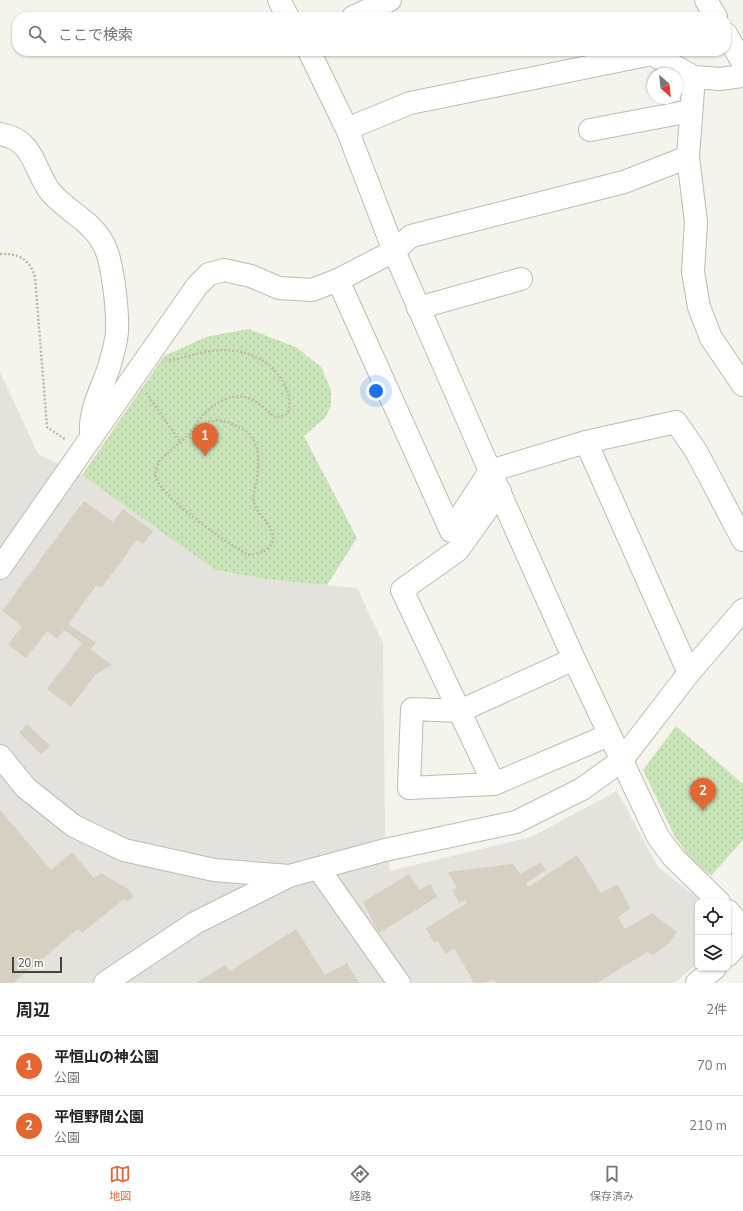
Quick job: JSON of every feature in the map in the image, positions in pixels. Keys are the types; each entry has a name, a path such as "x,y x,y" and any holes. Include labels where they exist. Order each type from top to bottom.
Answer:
{"street":[{"path":"279,0 285,12"},
{"path":"364,12 390,0"},
{"path":"706,0 713,12"},
{"path":"731,42 743,62"},
{"path":"311,56 347,129 394,251 490,471 574,659 658,837 674,858 717,899"},
{"path":"347,129 410,103 642,56"},
{"path":"656,56 694,77 720,79 743,76"},
{"path":"694,77 688,157 696,222 693,272 700,307 711,338 743,385"},
{"path":"590,130 692,111"},
{"path":"0,134 8,135 23,143 30,152 47,186 56,199 90,227 103,242 109,259 117,333 109,367 91,417 86,444"},
{"path":"0,568 197,286 209,274 224,270 251,276 279,288 312,290 338,280 394,251 411,236 624,182 688,157"},
{"path":"418,308 521,279"},
{"path":"338,280 451,531 490,471 586,442 676,422 696,451 743,540"},
{"path":"586,442 689,673"},
{"path":"494,784 402,590 458,550 500,491"},
{"path":"105,983 195,922 289,876 385,850 516,822 582,789 622,761 689,673 743,610"},
{"path":"574,659 460,712 412,709 409,788 494,784 609,735"},
{"path":"0,756 26,788 74,826 124,850 214,870 289,876"},
{"path":"318,868 399,983"},
{"path":"731,915 743,929"},
{"path":"731,952 743,938"},
{"path":"697,983 711,971"}],"path":[{"path":"0,254 20,256 33,268 35,277 47,427 86,444"},
{"path":"181,443 139,369 207,352 241,351 263,360 279,375 287,390 290,406 287,414 276,418 262,406 247,397 235,396 220,402 208,410 195,424 193,431"},
{"path":"212,420 221,420 246,430 253,438 258,450 254,503 270,528 273,539 271,545 265,550 248,555 220,538 191,515 164,490 156,477 157,466 160,460 193,431 203,423 212,420"}],"shaded area":[{"path":"0,372 38,454 82,475 215,570 271,580 357,588 383,643 385,834 390,871 531,837 617,791 658,867 699,899 695,899 695,966 674,983 0,983"}],"green space":[{"path":"248,329 296,347 321,367 331,390 331,406 325,418 304,436 357,538 327,585 271,580 215,570 82,475 164,356 206,337"},
{"path":"676,726 743,784 743,840 711,876 690,858 675,837 643,770"}],"building":[{"path":"84,501 113,522 123,509 153,531 143,544 137,540 102,587 96,586 68,624 96,643 90,649 112,665 96,674 71,707 47,689 82,643 64,630 57,639 47,631 26,658 8,645 22,626 2,611"},
{"path":"27,724 50,746 41,754 19,733"},
{"path":"0,810 51,870 72,852 94,878 101,873 128,889 134,896 127,902 124,899 82,933 78,929 13,983 0,983"},
{"path":"577,855 601,893 618,884 630,908 618,917 625,929 652,913 677,932 668,944 653,955 647,952 597,983 496,983 493,979 485,983 474,983 454,948 445,954 438,941 434,943 426,928 467,903 465,900 459,903 452,890 457,888 448,872 513,864 520,874 541,862 546,870 526,883 528,887"},
{"path":"409,874 419,890 430,884 437,897 379,933 363,902"},
{"path":"296,929 325,975 347,963 359,983 196,983 225,965 230,971"}],"place":[{"name":"平恒山の神公園","path":"205,456"},
{"name":"平恒野間公園","path":"703,811"}]}
